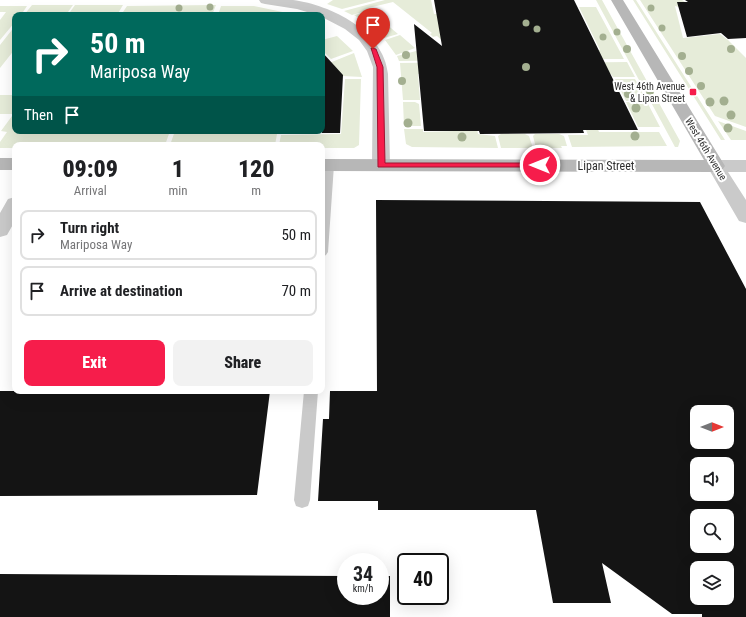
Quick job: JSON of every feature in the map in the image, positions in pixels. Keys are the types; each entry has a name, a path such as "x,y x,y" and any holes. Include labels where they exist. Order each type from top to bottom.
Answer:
{"street":[{"path":"265,0 307,7 320,12"},
{"name":"West 46th Avenue","path":"617,0 746,216"},
{"path":"325,14 338,19 361,34 373,49 380,67 381,165"},
{"path":"0,164 12,164"},
{"name":"Lipan Street","path":"325,165 746,166"},
{"path":"0,230 12,209"}],"lane":[{"path":"302,500 311,394"}],"green space":[{"path":"333,0 377,0 342,9 327,4"},
{"path":"385,0 431,0 434,14 478,14 478,60 399,61 397,56 416,51 419,53 444,46 445,43 437,36 433,37 430,34 432,33 393,2 368,8 370,10 352,15 344,11"},
{"path":"596,0 602,0 680,141 678,147 675,147"},
{"path":"633,0 636,0 725,140 721,140"},
{"path":"640,0 682,0 685,2 680,2 687,9 675,6 683,38 720,34 746,58 746,127 715,116"},
{"path":"32,5 73,5 68,12 26,12"},
{"path":"75,5 123,5 119,12 70,12"},
{"path":"216,5 213,12 123,12 127,6"},
{"path":"0,6 27,6 23,12 12,12 12,26 0,40 0,20 6,12 0,12"},
{"path":"221,6 254,6 283,12 219,12"},
{"path":"579,7 596,7 624,59 570,59 573,50 600,50"},
{"path":"369,11 383,23 371,26 354,15"},
{"path":"385,23 398,34 384,38 372,27"},
{"path":"12,30 12,53 0,68 0,45"},
{"path":"400,35 415,48 396,55 385,40"},
{"path":"337,36 353,51 331,59 325,53 325,39"},
{"path":"354,53 362,77 325,75 325,65"},
{"path":"478,62 474,114 478,134 495,136 498,148 412,147 406,144 404,129 423,129 423,132 455,131 446,74 418,74 420,100 403,100 400,63"},
{"path":"627,62 635,77 613,77 611,74 586,74 595,122 599,132 659,132 667,146 572,147 568,135 588,135 579,112 542,63"},
{"path":"345,79 361,79 359,145 354,148 325,148 325,142 280,142 281,135 341,134"},
{"path":"615,79 635,79 647,101 626,101"},
{"path":"0,95 12,95 12,114 0,114"},
{"path":"403,102 415,102 419,104 421,126 404,126"},
{"path":"626,102 647,102 660,127 638,127"},
{"path":"12,116 12,134 169,134 166,142 12,142 12,148 0,148 0,142 7,132 1,131"},
{"path":"718,121 746,131 746,140 731,140"},
{"path":"174,134 277,134 276,142 171,142"},
{"path":"501,134 525,134 529,136 533,148 501,148 498,136"},
{"path":"535,134 559,134 564,136 567,146 561,146 562,148 536,148 533,136"}],"building":[{"path":"434,0 574,0 638,130 583,130 584,133 480,134 479,131 424,131 414,24 442,46"},
{"path":"685,0 746,0 746,38 728,39 721,33 687,37 677,2 688,2"},
{"path":"325,55 343,75 340,133 325,133"},
{"path":"376,200 700,202 746,289 746,617 702,617 702,614 672,614 602,563 611,603 553,603 536,510 378,510 378,501 318,501 323,419 329,419 330,391 377,391"},
{"path":"0,391 12,391 12,394 270,394 257,495 0,496"},
{"path":"0,574 337,576 337,605 389,605 390,576 390,617 0,617"}],"place":[{"name":"West 46th Avenue & Lipan Street","path":"693,92"}],"route":[{"path":"373,49 380,67 381,165 540,165"}]}
